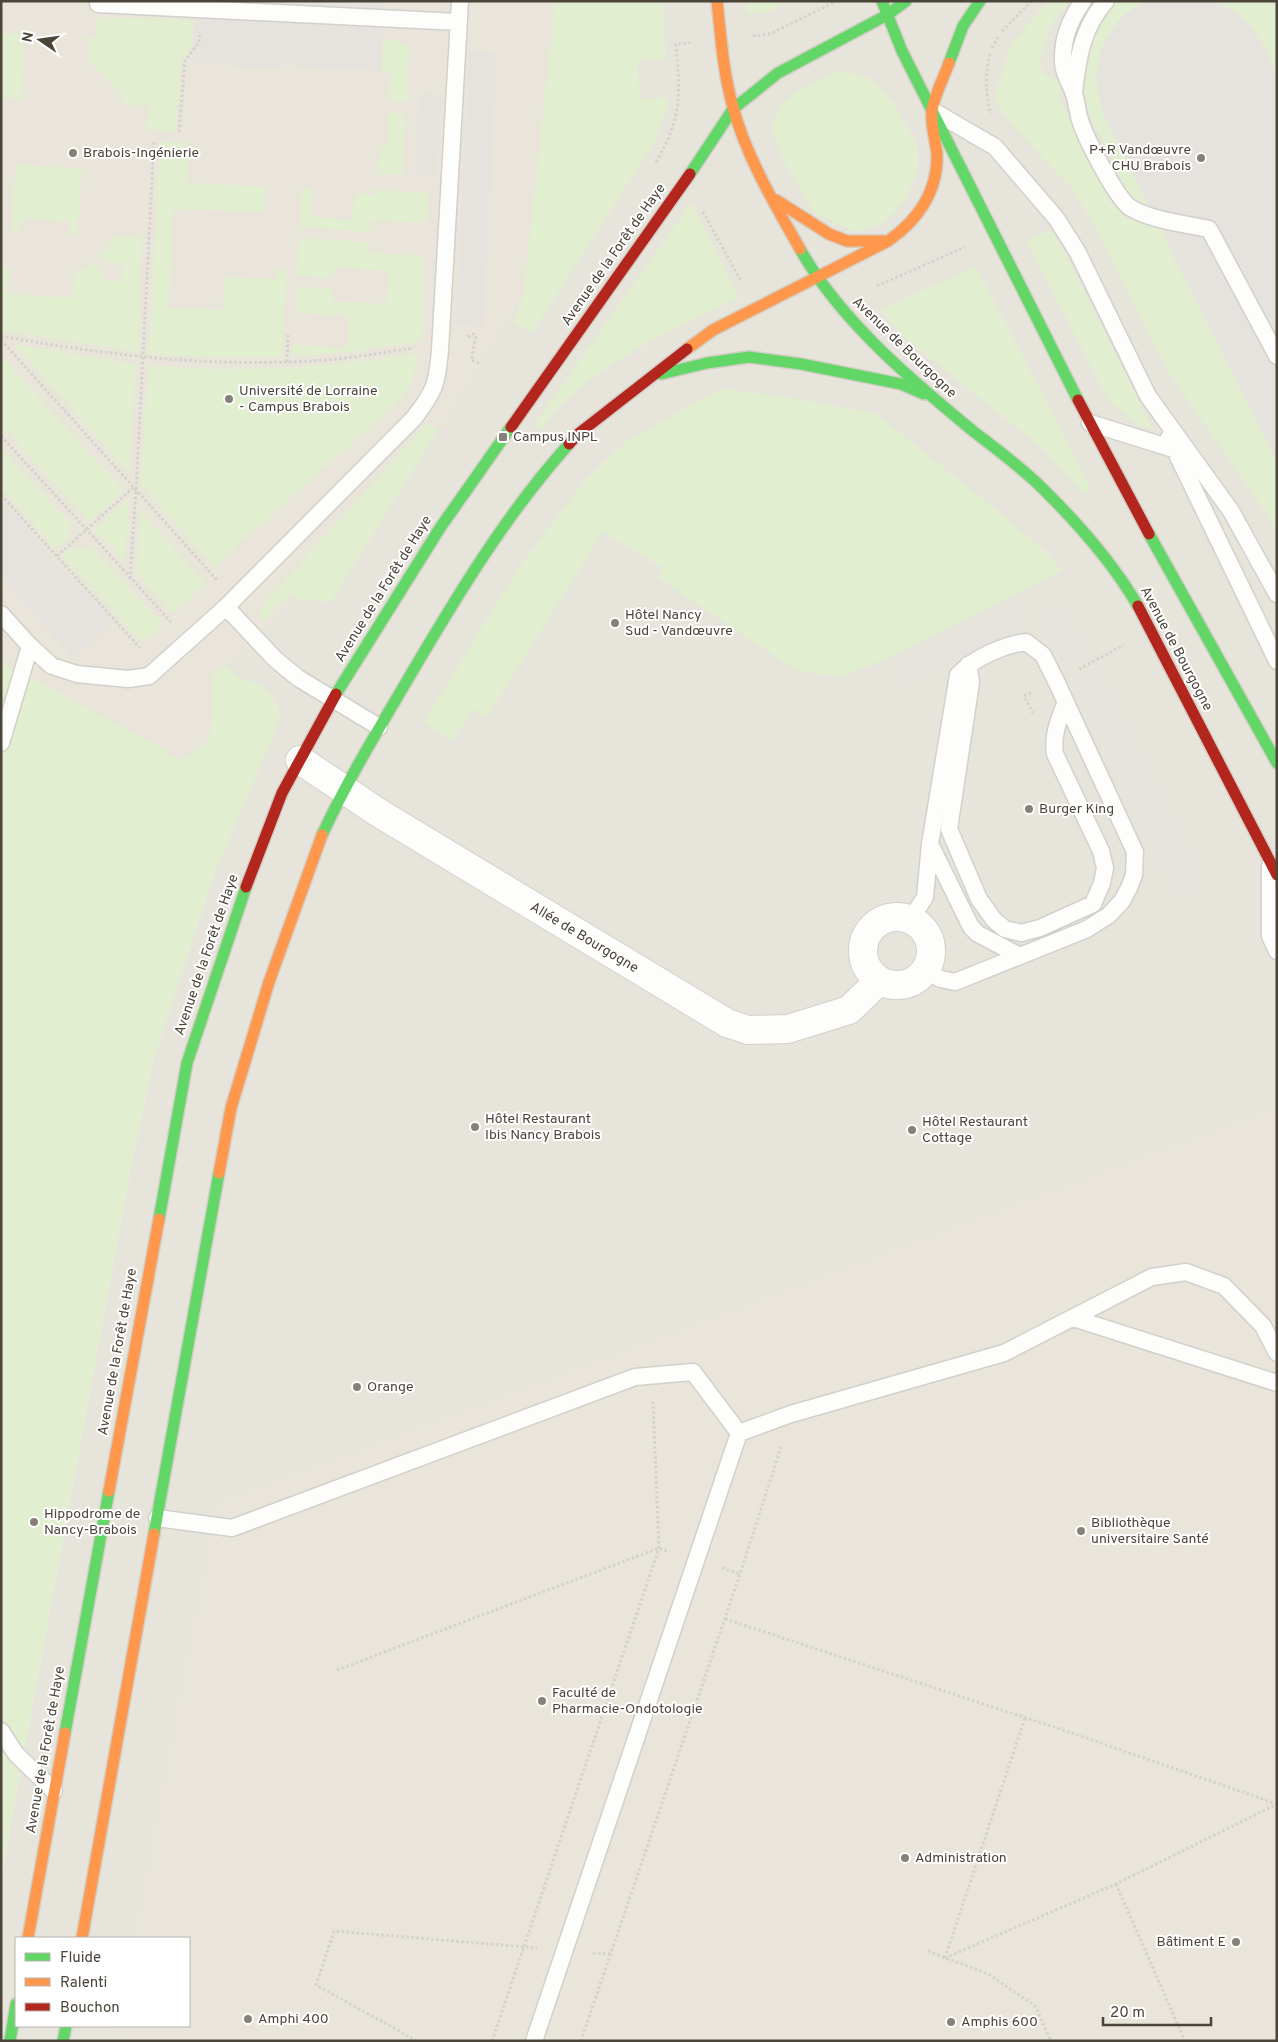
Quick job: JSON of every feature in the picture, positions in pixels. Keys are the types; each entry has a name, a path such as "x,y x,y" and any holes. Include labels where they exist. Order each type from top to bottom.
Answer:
{"street":[{"name":"Avenue de Bourgogne","path":"717,1 724,69 733,109 751,155 816,278 837,304 932,397 1037,483 1067,515 1124,583 1152,630 1273,868"},
{"path":"882,1 902,51 1113,470 1277,763"},
{"path":"733,109 778,73 887,15 906,1"},
{"path":"82,1937 231,1108 269,982 318,844 344,788 466,583 551,464 578,434 713,330 888,241 919,214 934,180 937,156 932,110 963,26 980,1"},
{"name":"Avenue de la Forêt de Haye","path":"28,1937 187,1063 234,919 273,814 333,699 440,528 681,187 733,109"},
{"path":"773,198 829,234 847,241 888,241"},
{"path":"650,377 707,363 749,358 801,364 901,384 932,397"},
{"name":"Allée de Bourgogne","path":"300,760 386,817 727,1023 748,1030 788,1029 849,1010 879,981"},
{"path":"899,916 911,919 923,928 930,941 931,957 925,971 912,982 895,985 879,981 869,972 863,960 862,947 866,934 874,924 885,918 899,916"},
{"path":"10,2041 15,2010"},
{"path":"63,2041 66,2027"}],"lane":[{"path":"1,614 30,646 52,666 77,674 128,679 149,676 230,603 414,418 432,394 438,374 440,350 460,1"},
{"path":"1074,92 1066,79 1063,50 1066,31 1083,1"},
{"path":"1106,1 1087,27 1081,43 1074,92 1080,121 1119,197 1130,208 1143,214 1209,229 1277,356"},
{"path":"98,4 458,22"},
{"path":"932,110 995,147 1056,218 1077,251 1148,396 1182,451 1277,661"},
{"path":"1090,423 1182,451 1231,511 1277,594"},
{"path":"230,603 275,659 298,678 379,727"},
{"path":"911,919 925,897 930,844 958,675 968,664 1018,643 1026,642 1043,655 1136,852 1134,875 1122,901 1109,915 1087,930 955,982 941,979 925,971"},
{"path":"1,743 30,646"},
{"path":"968,664 971,682 949,829 980,899 994,920 1005,929 1021,933 1040,928 1093,904 1102,883 1104,868 1101,851 1055,754 1056,726 1066,702"},
{"path":"930,844 971,927 978,934 1020,956"},
{"path":"1273,868 1270,936 1277,951"},
{"path":"739,1433 791,1414 1004,1353 1152,1277 1186,1272 1224,1286 1263,1326 1277,1354"},
{"path":"1073,1318 1277,1384"},
{"path":"157,1518 232,1528 635,1377 693,1372 739,1433"},
{"path":"534,2041 739,1433"},
{"path":"1,1731 16,1754 54,1791"}],"path":[{"path":"756,309 696,199 653,166 671,133 679,107 680,96 676,44 770,34 837,1"},
{"path":"988,102 987,66 995,42 1003,29 1032,1"},
{"path":"179,132 185,61 199,42 201,8"},
{"path":"130,579 154,141"},
{"path":"837,304 994,234"},
{"path":"287,362 288,335"},
{"path":"1,336 143,358 199,362 328,360 419,347 440,350"},
{"path":"1,340 136,491 230,603"},
{"path":"1,436 130,579 189,641"},
{"path":"57,556 133,488"},
{"path":"1,495 159,668"},
{"path":"1091,662 1121,647"},
{"path":"1036,720 1024,696 1037,690"},
{"path":"492,2041 659,1548 652,1376"},
{"path":"581,2041 725,1619 791,1414"},
{"path":"337,1670 659,1548 740,1574"},
{"path":"725,1619 1025,1718 1276,1804"},
{"path":"945,1958 1025,1718"},
{"path":"945,1958 1116,1884 1276,1804"},
{"path":"1116,1884 1185,2041"},
{"path":"418,2041 316,1985 334,1931 610,1954"},
{"path":"928,1951 988,1974 1036,2006 1050,2041"}],"shaded area":[{"path":"1,1 1277,1 1277,2041 1,2041 1,1878 131,1167 154,1057 214,875 1,658"},
{"name":"Université de Lorraine - Campus Brabois","path":"1,1 555,1 524,291 331,602 296,599 213,675 210,740 180,762 160,747 6,665 1,658"},
{"path":"196,1 385,1 381,71 280,65 280,68 191,64"},
{"name":"P+R Vandœuvre CHU Brabois","path":"1145,1 1216,1 1224,5 1240,15 1251,26 1277,78 1277,461 1103,113 1096,78 1101,50 1118,21"},
{"path":"469,53 497,54 483,327 455,325"},
{"path":"419,93 442,95 437,175 414,174"},
{"path":"1,500 112,623 74,659 1,578"},
{"path":"1017,604 1028,625 907,686 896,663"},
{"path":"1064,607 1088,656 1066,667 1043,618"},
{"path":"1096,667 1203,885 1180,897 1072,679"},
{"path":"1277,1108 1277,2041 115,2041 118,2027 190,2027 190,1937 135,1937 217,1504"}],"green space":[{"path":"555,1 663,1 666,58 637,61 640,99 669,97 667,110 654,143 532,333 514,324 524,290"},
{"path":"746,1 789,1 766,13 747,14"},
{"path":"1047,1 1070,1 1050,26 1040,62 1044,74 1061,82 1060,98 1109,199 1127,219 1181,234 1170,250 1277,462 1277,533 1266,513 1171,376 1089,216 1071,187 1017,131 997,105 996,92 1011,45"},
{"path":"1116,1 1145,1 1129,11 1096,78 1103,113 1147,203 1136,200 1128,192 1095,126 1084,93 1083,70 1088,48 1102,18"},
{"path":"1213,1 1277,1 1277,73 1259,38 1246,22"},
{"path":"98,17 194,20 192,46 181,61 176,132 146,130 148,106 122,104 123,97 93,64 87,64 88,38 96,38"},
{"path":"1,33 24,35 21,99 1,99"},
{"path":"383,40 395,40 410,47 407,102 389,101 391,71 381,71"},
{"path":"846,72 861,75 874,81 895,105 918,146 918,170 904,202 884,223 862,231 852,231 814,212 790,173 775,141 772,127 780,106 796,91 831,73"},
{"path":"388,113 406,114 402,175 377,174 380,148 387,148"},
{"path":"160,141 188,143 187,183 266,187 265,212 173,209 169,308 223,310 224,277 276,279 277,269 287,270 282,357 193,357 149,354"},
{"path":"16,164 82,169 77,234 70,234 70,222 21,219 19,231 11,230"},
{"path":"302,189 314,190 312,217 352,220 355,193 375,195 376,190 428,193 426,223 371,220 369,232 299,227"},
{"path":"691,203 740,298 631,352 605,369 581,387 539,431 534,425"},
{"path":"1051,229 1072,266 1152,428 1140,427 1108,400 1027,241"},
{"path":"114,236 142,237 138,352 1,330 1,266 9,268 7,294 73,298 75,269 83,270 92,261 104,275 103,280 121,282 123,263 105,262 99,255 113,242"},
{"path":"299,238 369,242 369,253 424,256 422,341 347,353 292,356 292,345 348,348 349,316 295,313 297,286 332,289 332,301 386,304 388,271 334,267 333,278 297,276"},
{"path":"976,266 1091,488 1082,493 1042,448 905,338 880,310"},
{"path":"14,344 136,364 129,473"},
{"path":"417,353 413,382 404,397 214,567 141,485 148,365 210,369 301,367"},
{"path":"5,360 124,491 89,522 1,425 1,363"},
{"path":"725,389 780,396 875,413 998,511 1048,554 1062,570 885,659 842,677 797,671 658,578 663,568 603,532 487,717 473,709 452,741 423,723 519,567 587,478 626,442 703,398"},
{"path":"427,423 438,430 331,602 296,599 292,594 260,623 260,610 265,602"},
{"path":"1,448 72,525 69,529 69,538 56,549 1,488"},
{"path":"129,498 125,562 94,529"},
{"path":"140,510 206,584 173,614 137,574"},
{"path":"90,546 163,624 143,643 62,556 73,547 79,550"},
{"name":"Hippodrome de Nancy-Brabois","path":"1,658 7,665 160,747 180,761 210,740 213,675 225,664 237,676 261,685 278,705 280,719 214,875 154,1057 131,1167 1,1878"}],"traffic: fast":[{"path":"882,1 902,51 1078,400"},
{"path":"690,174 733,109 778,73 887,15 906,1"},
{"path":"949,63 963,26 980,1"},
{"path":"800,249 816,275 835,300 878,347 949,411 1014,463 1052,498 1105,558 1138,606"},
{"path":"661,374 707,363 749,357 801,364 901,384 924,394"},
{"path":"336,694 440,528 511,427"},
{"path":"322,835 363,756 463,588 524,499 569,444"},
{"path":"1149,534 1277,763"},
{"path":"159,1219 187,1063 246,887"},
{"path":"154,1534 219,1173"},
{"path":"65,1733 109,1491"},
{"path":"10,2041 15,2010"},
{"path":"63,2041 66,2027"}],"traffic: slow":[{"path":"717,1 727,81 745,144 762,180 800,249"},
{"path":"687,349 713,330 888,241 917,215 930,193 934,181 937,155 932,110 949,63"},
{"path":"776,200 829,234 847,241 884,241"},
{"path":"219,1173 231,1108 269,982 322,835"},
{"path":"109,1491 159,1219"},
{"path":"82,1937 154,1534"},
{"path":"28,1937 65,1733"}],"traffic: jam":[{"path":"511,427 690,174"},
{"path":"569,444 578,434 687,349"},
{"path":"1078,400 1149,534"},
{"path":"1138,606 1277,875"},
{"path":"246,887 282,793 336,694"}],"place":[{"name":"Brabois-Ingénierie","path":"73,153"},
{"name":"P+R Vandœuvre CHU Brabois","path":"1201,158"},
{"name":"Université de Lorraine - Campus Brabois","path":"229,399"},
{"name":"Campus INPL","path":"503,437"},
{"name":"Hôtel Nancy Sud - Vandœuvre","path":"615,623"},
{"name":"Burger King","path":"1029,809"},
{"name":"Hôtel Restaurant Ibis Nancy Brabois","path":"475,1127"},
{"name":"Hôtel Restaurant Cottage","path":"912,1130"},
{"name":"Orange","path":"357,1387"},
{"name":"Hippodrome de Nancy-Brabois","path":"34,1522"},
{"name":"Bibliothèque universitaire Santé","path":"1081,1531"},
{"name":"Faculté de Pharmacie-Ondotologie","path":"542,1701"},
{"name":"Administration","path":"905,1858"},
{"name":"Bâtiment E","path":"1236,1942"},
{"name":"Amphi 400","path":"248,2019"},
{"name":"Amphis 600","path":"951,2022"}]}
